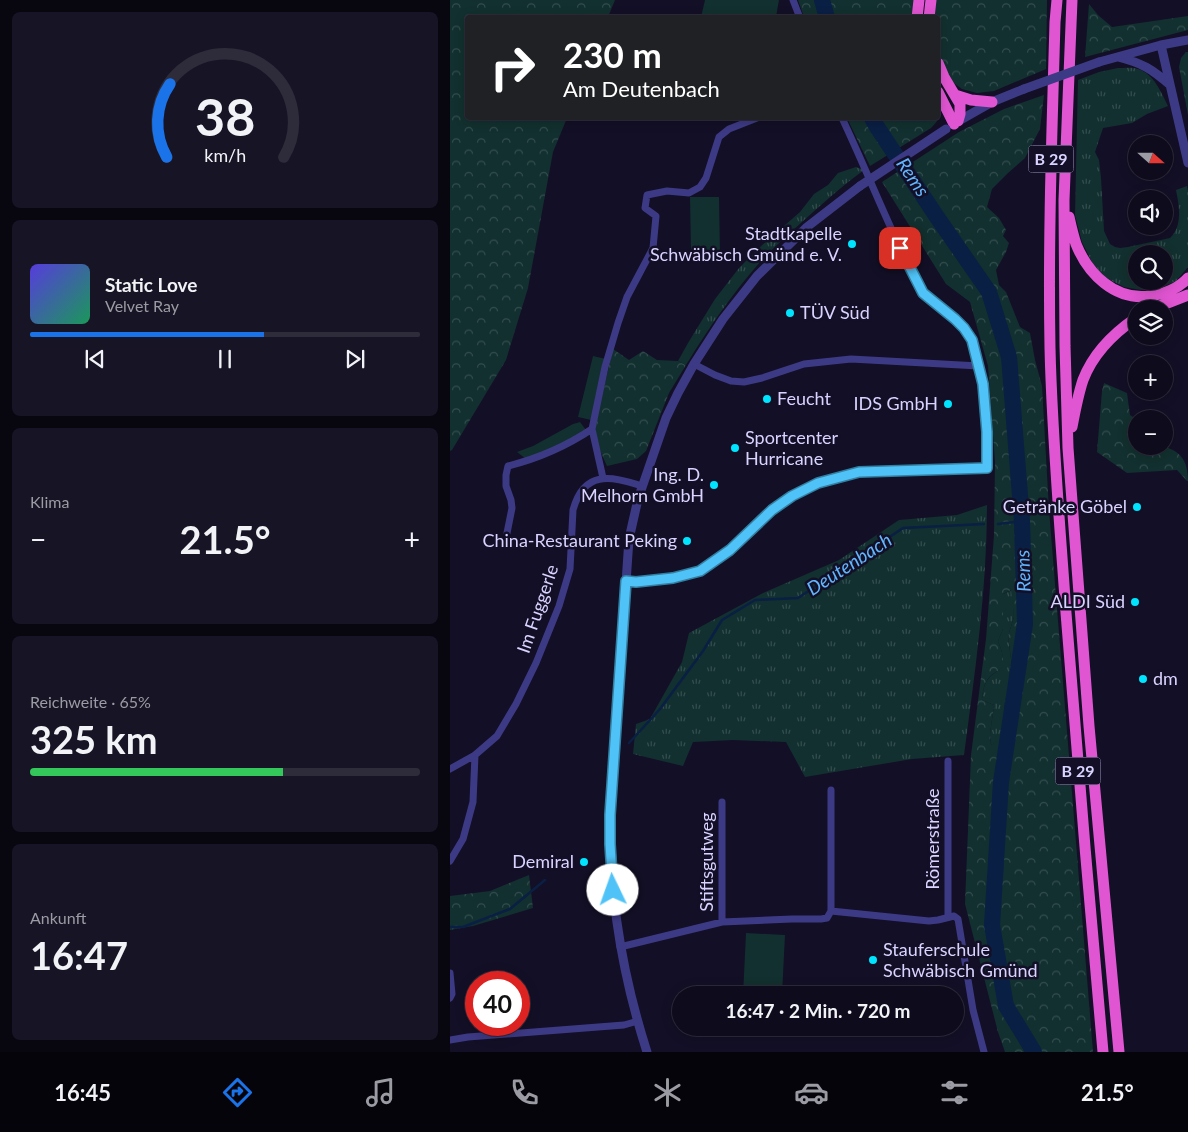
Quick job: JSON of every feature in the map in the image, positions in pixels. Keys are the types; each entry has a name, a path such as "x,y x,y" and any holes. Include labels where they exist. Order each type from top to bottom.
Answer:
{"highway":[{"path":"917,15 919,0"},
{"path":"929,15 931,0"},
{"path":"1051,0 1055,22"},
{"name":"B 29","path":"1057,0 1049,201 1049,305 1053,422 1078,774 1103,1052"},
{"name":"B 29","path":"1072,0 1064,200 1068,448 1083,649 1119,1052"},
{"path":"940,68 960,104 960,109 952,125"},
{"path":"955,95 971,100 992,102"},
{"path":"940,97 952,125"},
{"path":"1064,200 1081,255 1093,272 1107,285 1116,291 1128,295 1146,297 1159,295 1185,283"},
{"path":"1173,301 1188,295"},
{"path":"1068,448 1083,380 1094,360 1110,339 1128,324"}],"street":[{"path":"793,0 799,15"},
{"path":"647,1052 626,978 620,948 613,890 610,815 629,539 633,516 642,486 666,418 678,393 694,364 724,318 757,276 807,227 860,186 952,125 992,102 1099,62 1161,45 1188,40"},
{"path":"1161,45 1188,163"},
{"path":"1116,57 1134,61 1145,66 1170,85"},
{"path":"642,486 620,479 603,478 592,429 605,367 618,323 628,297 653,248 656,216 645,208 647,195 667,191 689,193 700,186 706,178 719,137 729,129 752,120"},
{"path":"626,581 636,582 673,578 700,571 730,550 772,510 792,496 818,483 859,472 987,468 984,394 972,340 955,319 923,293 900,248 843,120"},
{"path":"694,364 731,381 744,382 804,364 851,359 979,366"},
{"path":"507,533 512,508 506,486 508,466 525,462 571,443 592,429"},
{"name":"Im Fuggerle","path":"450,769 476,755 497,736 516,704 536,663 559,606 570,570 575,501 586,486 594,480 603,478"},
{"path":"450,861 462,839 473,802 476,755"},
{"name":"Römerstraße","path":"948,761 952,917 958,920 973,1010 984,1052"},
{"path":"831,790 831,911 929,921 952,917"},
{"name":"Stiftsgutweg","path":"722,802 722,922"},
{"name":"Stiftsgutweg","path":"620,948 722,922 792,919 821,920 827,918 831,911"},
{"path":"450,973 452,994 450,998"},
{"path":"450,1040 624,1025 638,1021"}],"green space":[{"path":"450,0 615,0 609,15 465,15 465,120 566,120 553,152 528,288 506,360 450,451"},
{"path":"705,0 779,0 776,15 701,15"},
{"path":"798,0 916,0 914,15 803,15"},
{"path":"936,0 1047,0 1046,69 994,91 977,93 962,89 951,81 941,61 940,15 934,15"},
{"path":"1089,4 1112,27 1188,16 1188,30 1085,57"},
{"path":"1188,52 1188,115 1179,67 1181,58"},
{"path":"1118,68 1136,68 1144,71 1153,79 1168,106 1147,114 1132,123 1103,128 1095,152 1099,160 1104,231 1110,244 1120,248 1128,247 1128,288 1106,278 1093,264 1082,242 1075,215 1078,80 1099,72"},
{"path":"1044,95 1040,129 1025,158 992,189 987,207 999,218 1006,230 1003,236 1009,243 996,270 999,285 1006,292 1020,327 1030,333 1042,386 1049,510 1093,1052 1005,1052 998,1032 965,904 971,755 986,639 994,535 995,462 988,366 970,302 946,284 882,182 959,132 1004,109","holes":["1011,590 1014,617 1008,636 1013,674 1005,701 1002,738 991,745 990,734 994,705 982,700 985,683 1004,667 998,641 1003,629 1003,594"]},
{"path":"848,120 938,120 931,128 870,166"},
{"path":"856,167 864,170 817,209 760,262 721,312 686,365 678,361 715,299 739,268 800,212 814,194 828,185 838,173"},
{"path":"1187,186 1188,267 1173,282 1173,245 1137,245 1170,238 1173,235 1177,228 1179,215 1176,190"},
{"path":"690,197 719,197 720,253 691,253"},
{"path":"613,349 629,360 643,351 657,360 678,361 686,365 669,393 646,451 637,459 607,466 597,444 595,426"},
{"path":"593,356 606,359 591,420 578,417"},
{"path":"1104,383 1127,393 1129,410 1128,455 1173,455 1173,450 1180,455 1185,464 1188,481 1177,470 1127,473 1097,452"},
{"path":"580,422 586,430 564,443 526,459 517,452 533,446"},
{"path":"987,505 983,599 964,755 912,759 805,777 786,742 733,740 693,742 683,766 633,754 636,724 650,719 682,662 689,633 763,593 839,560 899,520 957,515"},
{"path":"1012,590 1014,617 1008,636 1013,674 1005,701 1002,739 991,745 990,734 994,705 982,700 987,680 1003,667 1002,652 998,641 1003,629 1003,594"},
{"path":"529,875 533,908 473,926 450,930 450,896 490,891"},
{"path":"746,933 785,935 782,986 743,986"}],"waterway":[{"name":"Rems","path":"822,0 826,15"},
{"name":"Rems","path":"873,120 989,292 1009,357 1022,521 1025,624 1001,782 992,925 1006,1006 1034,1052"},
{"name":"Deutenbach","path":"998,524 1022,521"},
{"name":"Deutenbach","path":"629,743 660,709 703,651 722,620 755,600 798,598 903,528 984,524"},
{"name":"Deutenbach","path":"450,927 463,927 510,909 545,880"}],"place":[{"name":"Stadtkapelle Schwäbisch Gmünd e. V.","path":"852,244"},
{"name":"TÜV Süd","path":"790,313"},
{"name":"Feucht","path":"767,399"},
{"name":"IDS GmbH","path":"948,404"},
{"name":"Sportcenter Hurricane","path":"735,448"},
{"name":"Ing. D. Melhorn GmbH","path":"714,485"},
{"name":"Getränke Göbel","path":"1137,507"},
{"name":"China-Restaurant Peking","path":"687,541"},
{"name":"ALDI Süd","path":"1135,602"},
{"name":"dm","path":"1143,679"},
{"name":"Demiral","path":"584,862"},
{"name":"Stauferschule Schwäbisch Gmünd","path":"873,960"}],"route":[{"path":"613,890 610,815 626,581 636,582 673,578 700,571 730,550 772,510 792,496 818,483 859,472 987,468 987,432 983,384 972,340 955,319 923,293 900,248"}]}
